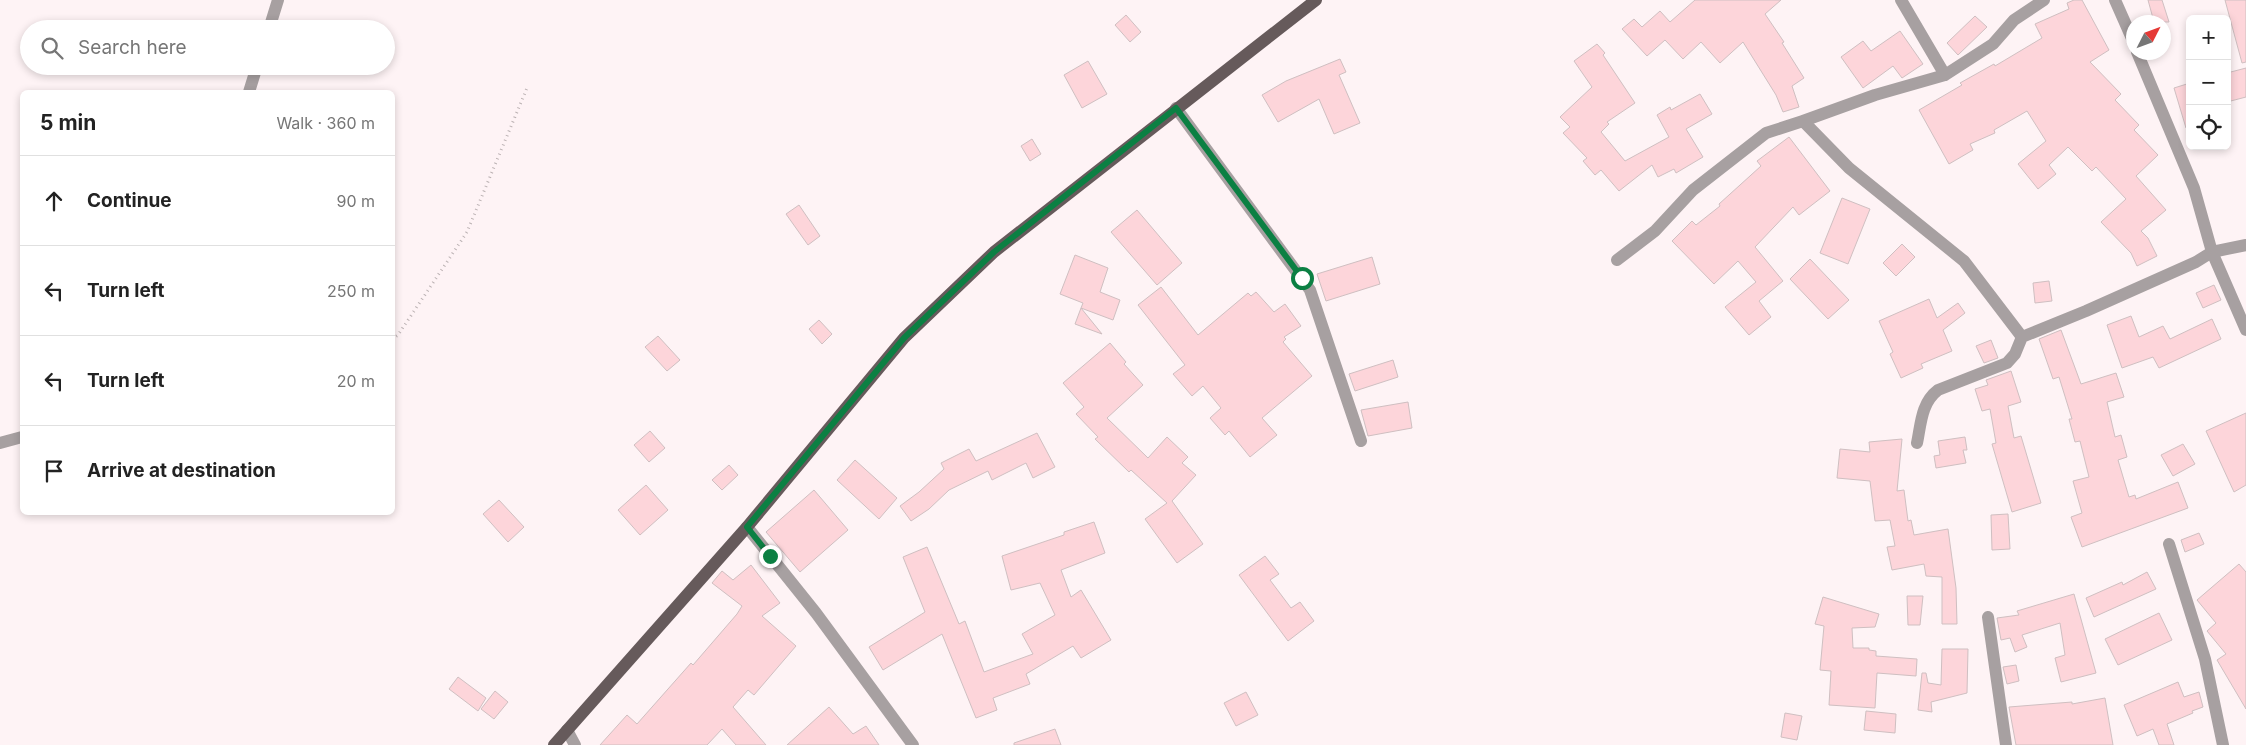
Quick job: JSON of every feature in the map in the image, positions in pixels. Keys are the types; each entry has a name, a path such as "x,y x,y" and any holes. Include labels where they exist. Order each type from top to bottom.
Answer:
{"main road":[{"path":"554,745 747,527 904,338 994,252 1316,0"}],"street":[{"path":"272,20 278,0"},
{"path":"1901,0 1945,75"},
{"path":"1617,260 1655,231 1694,190 1766,133 1875,95 1945,75 1993,44 2014,20 2044,0"},
{"path":"2116,0 2126,24"},
{"path":"2140,60 2194,188 2212,252 2246,330"},
{"path":"250,90 254,75"},
{"path":"1176,108 1310,290 1361,440"},
{"path":"1803,121 1849,168 1964,261 2022,337"},
{"path":"1917,443 1928,397 1938,390 2007,363 2015,354 2022,337 2196,262 2212,252 2246,245"},
{"path":"0,443 20,438"},
{"path":"747,527 816,613 913,745"},
{"path":"2169,544 2205,659 2223,745"},
{"path":"1988,617 2006,745"},
{"path":"566,730 575,745"}],"path":[{"path":"395,337 467,232 527,88"}],"building":[{"path":"1695,0 1781,0 1765,14 1784,42 1782,43 1804,78 1792,86 1799,107 1783,112 1776,95 1743,42 1720,63 1701,42 1683,59 1665,40 1647,56 1622,29 1634,19 1642,27 1660,11 1670,22"},
{"path":"2074,0 2082,0 2109,50 2090,62 2121,94 2115,100 2139,125 2134,130 2158,155 2136,176 2166,210 2141,231 2148,238 2157,256 2137,266 2131,253 2101,222 2126,199 2096,167 2092,171 2068,147 2049,165 2056,174 2038,189 2018,164 2046,141 2027,111 1994,130 1995,133 1970,144 1973,150 1949,164 1919,110 1962,85 1960,83 1994,64 1995,66 2042,38 2035,24 2069,9 2067,3"},
{"path":"2148,0 2162,0 2167,15 2152,15"},
{"path":"2225,0 2246,0 2246,62 2242,63 2231,22 2231,15 2229,15"},
{"path":"1126,15 1141,32 1130,42 1115,25"},
{"path":"1975,16 1987,27 1958,55 1947,43"},
{"path":"1900,31 1923,64 1902,78 1893,66 1863,88 1841,57 1863,41 1871,51"},
{"path":"1597,44 1605,53 1603,55 1635,103 1607,122 1609,124 1601,132 1625,161 1669,137 1657,115 1670,107 1671,110 1700,94 1712,114 1686,129 1703,157 1676,173 1674,169 1658,177 1652,165 1619,191 1601,170 1595,175 1583,161 1587,158 1563,133 1570,127 1560,117 1592,87 1574,61"},
{"path":"1340,59 1346,72 1339,75 1360,123 1334,134 1319,99 1278,122 1262,95 1286,81"},
{"path":"1088,61 1107,94 1082,108 1064,75"},
{"path":"2246,68 2246,97 2231,101 2231,72"},
{"path":"2186,84 2186,128 2174,88"},
{"path":"1789,137 1830,191 1799,215 1793,207 1755,247 1783,281 1759,301 1771,317 1749,335 1725,307 1756,282 1738,261 1714,284 1672,241 1692,221 1696,225 1720,206 1719,204 1761,166 1757,161"},
{"path":"1032,139 1041,154 1030,161 1021,146"},
{"path":"1842,198 1870,209 1848,264 1820,253"},
{"path":"799,205 820,236 808,245 786,214"},
{"path":"1137,210 1182,263 1157,285 1111,232"},
{"path":"1902,244 1915,257 1896,276 1883,263"},
{"path":"1075,255 1108,268 1100,292 1120,300 1113,320 1081,308 1083,303 1060,294"},
{"path":"1372,257 1380,284 1326,301 1317,274"},
{"path":"1810,259 1849,300 1828,319 1790,279"},
{"path":"2049,281 2052,301 2035,303 2033,283"},
{"path":"2214,285 2221,300 2203,308 2196,293"},
{"path":"1161,287 1198,335 1248,293 1251,296 1256,292 1274,312 1285,304 1301,326 1284,337 1286,339 1283,342 1312,376 1262,418 1277,435 1250,457 1229,431 1225,435 1210,418 1221,408 1203,386 1192,396 1173,374 1185,365 1138,305"},
{"path":"1929,299 1937,318 1958,303 1965,313 1943,330 1952,351 1921,364 1923,368 1901,378 1890,354 1893,352 1879,321"},
{"path":"1081,308 1102,334 1075,324"},
{"path":"2131,316 2139,337 2163,326 2170,339 2212,319 2221,339 2159,368 2153,357 2122,368 2107,325"},
{"path":"819,320 832,334 822,344 809,329"},
{"path":"2061,330 2081,384 2116,373 2124,397 2107,402 2115,437 2121,435 2127,457 2118,460 2129,497 2135,495 2136,499 2178,482 2188,508 2082,547 2071,517 2082,513 2073,481 2089,477 2080,441 2075,442 2069,419 2072,419 2059,377 2053,379 2039,339"},
{"path":"658,336 680,360 667,371 645,347"},
{"path":"1991,340 1998,358 1984,363 1976,346"},
{"path":"1110,343 1126,362 1124,364 1143,385 1107,418 1148,458 1167,437 1188,457 1182,463 1196,475 1172,501 1203,544 1177,563 1145,519 1167,503 1131,470 1129,472 1095,439 1098,437 1076,414 1084,407 1063,383"},
{"path":"1393,360 1398,377 1355,391 1349,374"},
{"path":"2011,371 2021,402 2008,406 2014,438 2021,436 2041,503 2012,512 1992,444 1996,443 1990,409 1982,411 1975,389 1988,385 1986,380"},
{"path":"1408,402 1412,428 1368,436 1361,410"},
{"path":"2246,413 2246,485 2234,492 2206,431"},
{"path":"650,431 665,448 649,462 634,445"},
{"path":"1037,433 1055,467 1033,478 1026,463 992,480 988,471 949,490 929,509 911,521 900,506 919,492 944,469 941,463 969,449 976,461"},
{"path":"1965,437 1967,450 1963,450 1966,463 1936,468 1934,456 1940,455 1938,441"},
{"path":"1902,439 1897,491 1904,490 1908,521 1911,520 1914,535 1948,529 1956,588 1957,624 1942,624 1942,577 1926,576 1924,564 1892,570 1887,547 1895,546 1890,520 1875,521 1870,481 1837,478 1840,449 1870,452 1869,442"},
{"path":"2183,444 2195,464 2173,476 2161,455"},
{"path":"855,460 897,498 879,519 837,480"},
{"path":"729,465 738,475 722,490 712,480"},
{"path":"646,485 668,510 640,535 618,510"},
{"path":"814,490 848,530 800,572 766,532"},
{"path":"499,500 524,527 508,542 483,514"},
{"path":"2008,514 2010,549 1992,550 1991,515"},
{"path":"1094,522 1105,553 1061,570 1071,597 1081,590 1111,640 1081,658 1073,646 1026,674 1030,684 993,698 997,710 976,718 942,634 883,670 869,647 925,612 903,557 927,547 959,624 965,621 984,672 1033,654 1022,634 1055,615 1040,583 1011,590 1002,556 1064,535 1064,532"},
{"path":"2199,533 2204,544 2185,552 2181,540"},
{"path":"1265,556 1279,574 1270,580 1291,608 1300,602 1314,621 1288,641 1239,575"},
{"path":"2239,564 2246,572 2246,709 2217,660 2226,654 2207,631 2216,623 2197,600"},
{"path":"751,565 780,603 762,616 796,646 754,695 748,690 733,707 766,745 736,745 722,729 707,745 600,745 627,715 637,724 691,663 693,665 737,614 742,606 712,583 722,571 733,580"},
{"path":"2147,572 2156,589 2094,617 2086,598 2122,582 2123,585"},
{"path":"2074,594 2096,673 2061,682 2055,658 2065,655 2060,623 2022,635 2027,647 2015,652 2010,638 2001,640 1997,618 2019,615 2017,611"},
{"path":"1907,596 1923,596 1920,625 1908,625"},
{"path":"1823,597 1879,614 1875,627 1852,628 1853,648 1869,648 1869,650 1876,651 1876,656 1917,659 1916,676 1877,673 1875,708 1829,705 1831,671 1820,670 1824,626 1815,624"},
{"path":"2159,613 2172,640 2118,665 2105,639"},
{"path":"1942,649 1968,649 1967,693 1931,702 1932,712 1918,710 1922,673 1926,673 1928,683 1941,685"},
{"path":"2016,665 2019,681 2007,684 2003,667"},
{"path":"458,677 486,698 478,711 449,689"},
{"path":"2178,682 2184,697 2199,692 2203,707 2167,724 2174,745 2159,745 2153,729 2137,736 2124,705"},
{"path":"495,691 508,702 494,719 481,709"},
{"path":"1246,692 1258,715 1236,726 1224,703"},
{"path":"2105,698 2113,745 2016,745 2009,707 2072,702 2072,704"},
{"path":"829,707 853,734 866,726 879,745 787,745"},
{"path":"1866,711 1896,714 1895,733 1864,730"},
{"path":"1785,713 1802,716 1797,740 1781,737"},
{"path":"1055,729 1061,745 1014,745 1014,743"}],"route":[{"path":"770,556 747,527 904,338 994,252 1176,108 1302,278"}]}
